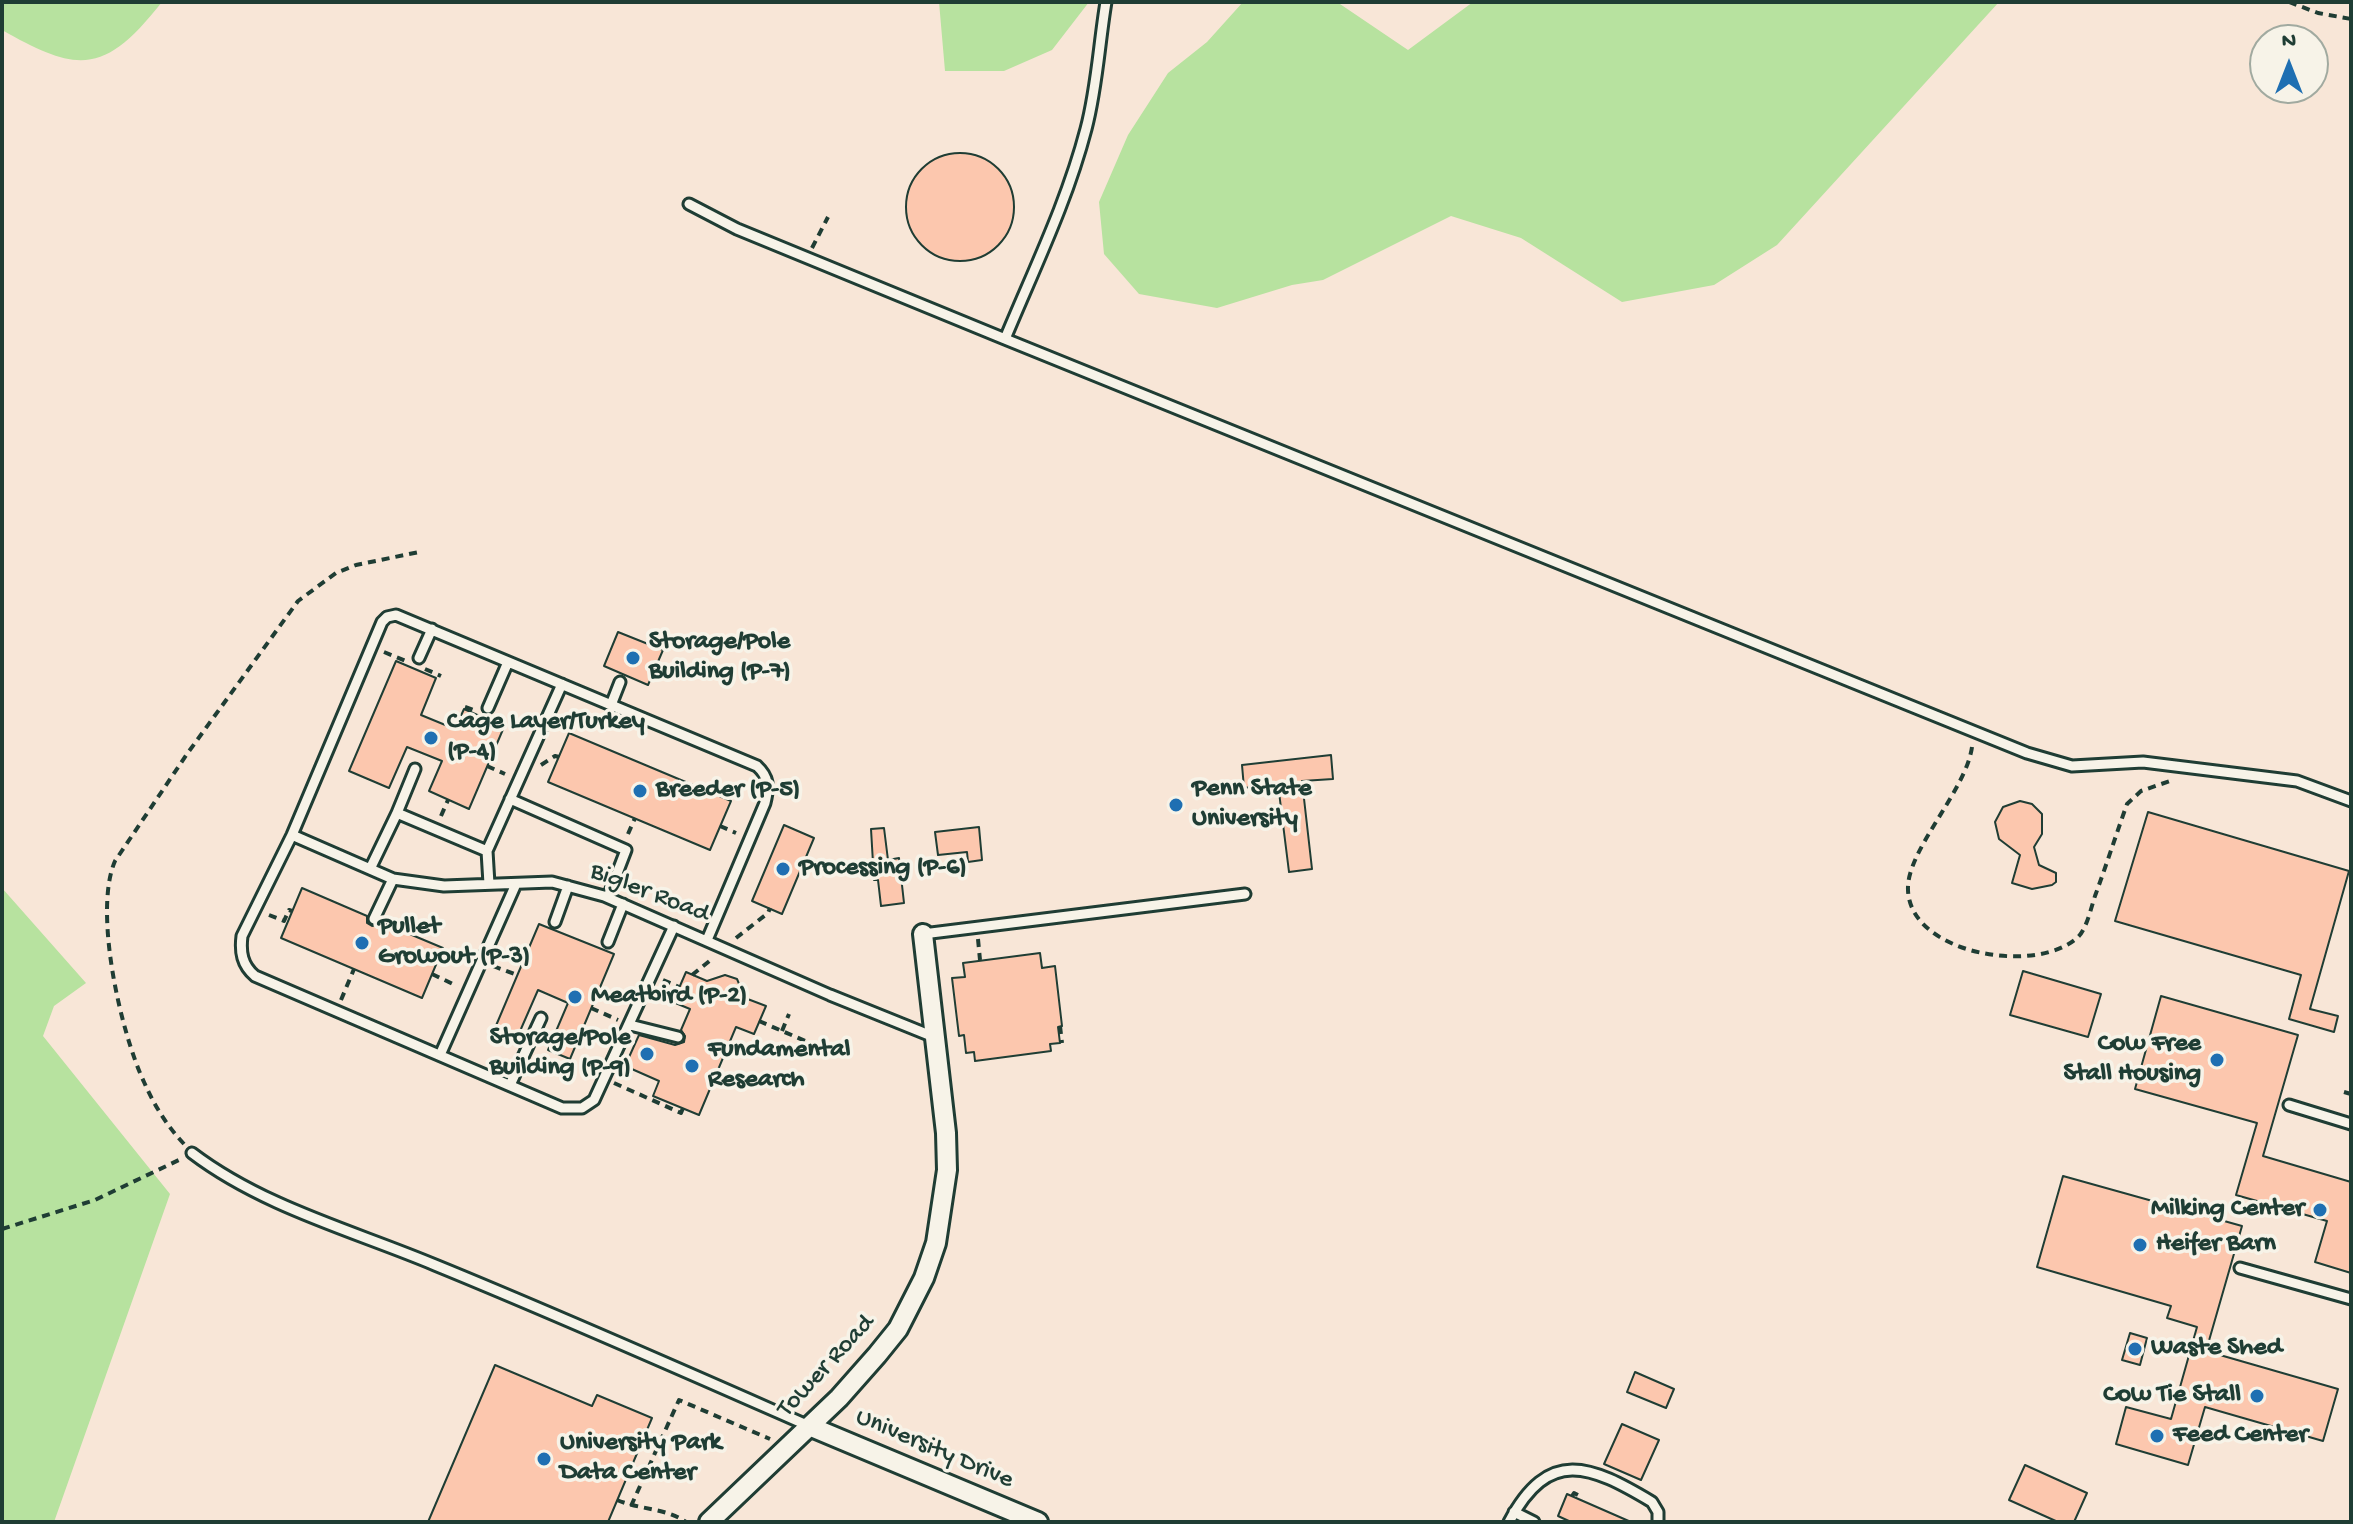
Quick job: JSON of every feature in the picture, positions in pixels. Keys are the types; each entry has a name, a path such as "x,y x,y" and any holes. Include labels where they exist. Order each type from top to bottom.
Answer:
{"street":[{"name":"Tower Road","path":"709,1522 839,1398 898,1329 924,1278 936,1243 947,1170 946,1133 923,934"},
{"name":"University Drive","path":"809,1426 1038,1522"}],"lane":[{"path":"1005,339 1060,210 1088,125 1106,2"},
{"path":"689,204 737,229 1005,339 2027,753 2072,766 2143,762 2297,781 2351,801"},
{"path":"674,926 605,1079 594,1100 582,1108 562,1108 255,976 243,961 242,936 292,835 371,647 387,617 406,618 757,766 765,774 768,789 765,803 707,940"},
{"path":"419,658 432,629"},
{"path":"488,708 508,662"},
{"path":"611,705 620,682"},
{"path":"489,884 487,851 562,684"},
{"path":"370,869 415,769"},
{"path":"510,799 626,850 608,897"},
{"path":"397,813 487,851"},
{"name":"Bigler Road","path":"292,835 393,879 444,886 552,882 608,897 830,995 934,1037"},
{"path":"374,919 393,879"},
{"path":"440,1055 516,884"},
{"path":"555,922 568,886"},
{"path":"923,934 1245,894"},
{"path":"608,942 623,904"},
{"path":"510,1085 541,1018"},
{"path":"630,1025 678,1037"},
{"path":"2289,1105 2351,1124"},
{"path":"192,1153 213,1169 285,1206 513,1297 809,1426"},
{"path":"2240,1268 2351,1299"},
{"path":"1509,1522 1525,1495 1544,1478 1574,1468 1588,1470 1652,1502 1658,1512 1658,1522"},
{"path":"1514,1512 1534,1522"}],"path":[{"path":"2289,2 2318,13 2351,19"},
{"path":"807,257 828,217"},
{"path":"2,1229 95,1200 163,1170 192,1153 162,1116 143,1081 126,1027 108,929 106,907 110,873 187,754 298,601 336,573 356,565 419,552"},
{"path":"371,647 441,676"},
{"path":"499,721 508,724"},
{"path":"1971,729 1973,742 1970,759 1912,870 1908,893 1910,905 1929,930 1952,943 2003,957 2031,957 2062,949 2081,933 2127,804 2141,791 2202,771"},
{"path":"732,942 770,908"},
{"path":"278,918 284,921 289,910 292,911"},
{"path":"976,928 980,960"},
{"path":"692,975 713,958"},
{"path":"481,961 517,975"},
{"path":"337,1009 354,969"},
{"path":"432,974 468,991"},
{"path":"591,1008 630,1025"},
{"path":"782,1031 789,1014"},
{"path":"759,1021 810,1043"},
{"path":"1060,1026 1062,1043"},
{"path":"605,1079 681,1113 683,1108"},
{"path":"2344,1092 2351,1094"},
{"path":"631,1506 679,1400 770,1439"},
{"path":"1572,1496 1574,1493 1580,1496"},
{"path":"617,1500 631,1506 672,1512 686,1522"}],"shaded area":[{"name":"Penn State University","path":"2,2 2351,2 2351,1522 2,1522"}],"green space":[{"path":"2,2 162,2 124,43 90,60 51,54 2,30"},
{"path":"939,2 1089,2 1052,50 1004,71 945,71"},
{"path":"1243,2 1337,2 1408,50 1473,2 1999,2 1777,245 1714,285 1622,302 1521,238 1451,216 1323,280 1292,285 1217,308 1139,294 1104,254 1099,202 1128,135 1168,73 1207,42"},
{"path":"2,888 86,983 54,1006 43,1036 170,1194 54,1522 2,1522"}],"building":[{"path":"960,153 981,157 998,169 1010,186 1014,207 1010,228 998,245 981,257 960,261 939,257 922,245 910,228 906,207 910,186 922,169 939,157"},
{"name":"Storage/Pole Building (P-7)","path":"618,632 663,650 648,685 604,666"},
{"name":"Cage Layer/Turkey (P-4)","path":"396,661 436,678 421,715 455,729 464,709 504,727 469,809 429,791 442,761 407,747 389,788 349,771"},
{"name":"Breeder (P-5)","path":"569,733 731,801 710,850 548,782"},
{"path":"1331,755 1333,779 1302,781 1312,869 1289,872 1278,784 1244,788 1242,765"},
{"path":"2020,801 2032,804 2042,814 2042,834 2034,847 2039,865 2056,873 2056,882 2052,885 2032,889 2012,883 2020,855 1999,839 1995,822 2003,807"},
{"path":"2148,812 2349,871 2310,1009 2338,1016 2334,1032 2289,1019 2301,975 2115,921"},
{"name":"Processing (P-6)","path":"784,825 814,838 782,914 752,901"},
{"path":"979,827 982,860 968,862 967,852 938,855 935,832"},
{"path":"884,828 888,860 899,858 904,903 881,906 878,880 874,880 871,829"},
{"name":"Pullet Growout (P-3)","path":"302,888 367,916 367,923 372,926 381,922 443,948 422,998 281,938"},
{"name":"Meatbird (P-2)","path":"539,924 614,954 570,1059 548,1050 568,1003 538,990 517,1038 495,1028"},
{"path":"1040,953 1042,968 1055,966 1062,1026 1058,1027 1060,1043 1050,1044 1051,1051 975,1061 974,1052 966,1053 964,1035 959,1036 952,978 965,977 963,963"},
{"path":"2023,971 2101,994 2088,1037 2010,1015"},
{"name":"Fundamental Research","path":"686,972 707,981 725,975 737,979 745,998 766,1006 754,1034 736,1027 699,1115 653,1096 659,1081 625,1066 639,1035 675,1045 684,1042 685,1036 681,1030 690,1009 673,1002"},
{"name":"Cow Free Stall Housing","path":"2161,996 2298,1035 2263,1156 2351,1182 2351,1273 2315,1262 2327,1221 2236,1195 2257,1123 2135,1089"},
{"name":"Heifer Barn","path":"2063,1176 2242,1226 2206,1351 2338,1389 2323,1441 2205,1407 2188,1465 2116,1444 2126,1407 2171,1419 2197,1327 2167,1318 2171,1306 2037,1267"},
{"name":"Waste Shed","path":"2130,1333 2147,1338 2140,1365 2122,1360"},
{"name":"University Park Data Center","path":"495,1365 592,1406 597,1395 652,1418 608,1522 428,1522"},
{"path":"1635,1372 1674,1389 1666,1408 1627,1392"},
{"path":"1622,1424 1659,1440 1641,1480 1604,1464"},
{"path":"2025,1465 2087,1493 2074,1522 2058,1522 2009,1500"},
{"path":"1567,1494 1631,1522 1571,1522 1558,1516"}],"place":[{"name":"Storage/Pole Building (P-7)","path":"633,658"},
{"name":"Cage Layer/Turkey (P-4)","path":"431,738"},
{"name":"Breeder (P-5)","path":"640,791"},
{"name":"Penn State University","path":"1176,805"},
{"name":"Processing (P-6)","path":"783,869"},
{"name":"Pullet Growout (P-3)","path":"362,943"},
{"name":"Meatbird (P-2)","path":"575,997"},
{"name":"Storage/Pole Building (P-9)","path":"647,1054"},
{"name":"Cow Free Stall Housing","path":"2217,1060"},
{"name":"Fundamental Research","path":"692,1066"},
{"name":"Milking Center","path":"2320,1210"},
{"name":"Heifer Barn","path":"2140,1245"},
{"name":"Waste Shed","path":"2135,1349"},
{"name":"Cow Tie Stall","path":"2257,1396"},
{"name":"Feed Center","path":"2157,1436"},
{"name":"University Park Data Center","path":"544,1459"}]}
